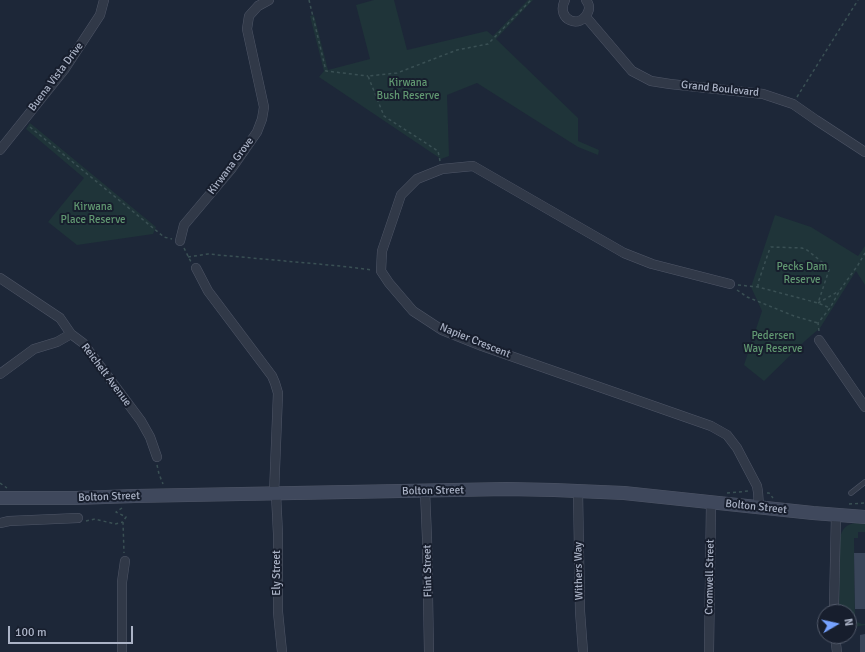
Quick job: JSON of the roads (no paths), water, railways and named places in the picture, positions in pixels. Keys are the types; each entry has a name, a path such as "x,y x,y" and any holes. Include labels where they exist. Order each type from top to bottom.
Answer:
{"main road":[{"name":"Bolton Street","path":"0,498 76,498 507,489 624,493 865,517"}],"street":[{"name":"Buena Vista Drive","path":"0,150 64,70 100,16 104,0"},
{"name":"Kirwana Grove","path":"180,241 184,225 232,168 257,132 262,119 264,107 248,29 249,16 258,6 269,0"},
{"path":"564,0 562,7 563,14 567,19 574,22 580,21 586,17 589,10 588,2 586,0"},
{"name":"Grand Boulevard","path":"586,17 632,71 651,81 763,94 793,104 865,152"},
{"name":"Napier Crescent","path":"730,284 652,264 624,253 473,166 442,169 417,179 400,195 382,251 381,271 389,283 413,312 442,330 482,346 711,426 726,435 737,448 757,486 759,507"},
{"path":"196,268 208,291 272,376 275,383 278,394 275,494"},
{"name":"Reichelt Avenue","path":"0,278 60,318 71,334 83,343 141,421 150,436 157,457"},
{"path":"0,374 34,349 57,342 71,334"},
{"path":"819,340 865,407"},
{"name":"Flint Street","path":"425,491 429,652"},
{"name":"Withers Way","path":"578,491 580,611 583,652"},
{"name":"Ely Street","path":"275,494 278,534 278,612 282,652"},
{"name":"Cromwell Street","path":"709,652 711,502"},
{"path":"835,604 836,515"},
{"name":"Bolton Street","path":"0,523 9,521 78,518"},
{"path":"122,652 122,582 125,561"}],"lane":[{"path":"850,494 865,482"}],"park label":[{"name":"Kirwana Bush Reserve","path":"408,89"},
{"name":"Kirwana Place Reserve","path":"93,213"},
{"name":"Pecks Dam Reserve","path":"802,273"},
{"name":"Pedersen Way Reserve","path":"773,342"}]}
